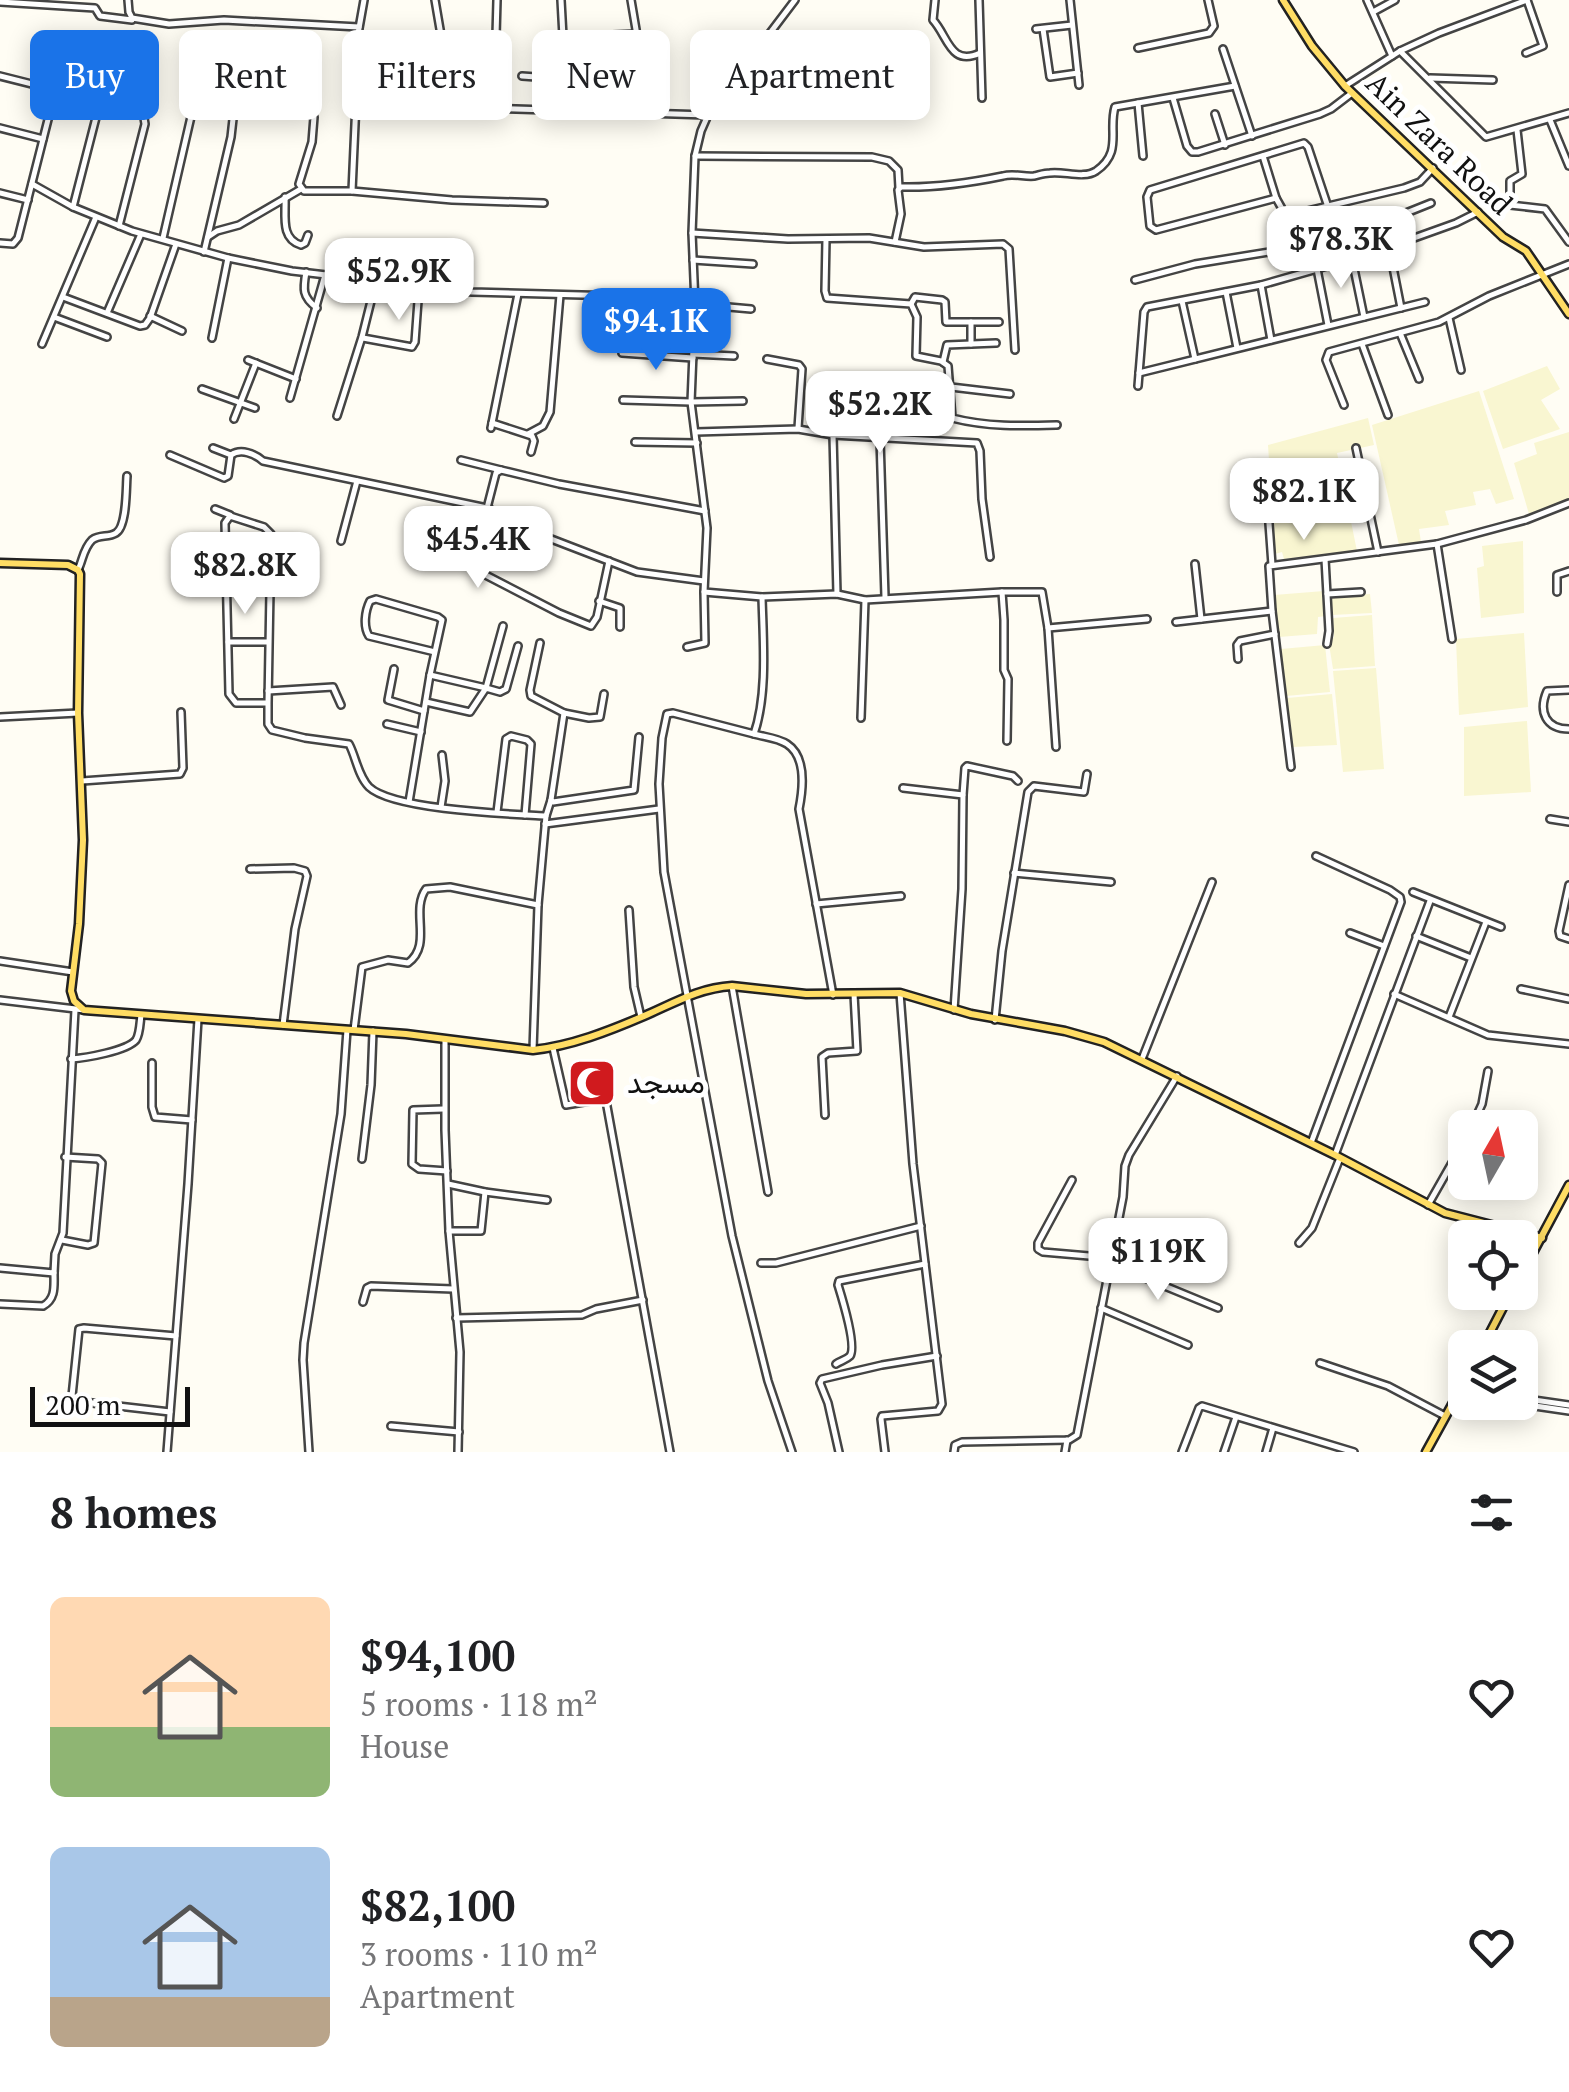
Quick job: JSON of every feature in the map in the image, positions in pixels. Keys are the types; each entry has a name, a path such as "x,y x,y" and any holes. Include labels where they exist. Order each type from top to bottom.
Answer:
{"main road":[{"name":"Ain Zara Road","path":"1283,0 1312,46 1352,94 1504,237 1524,248 1569,314"},
{"path":"0,563 68,565 78,570 80,578 80,924 72,996 84,1010 374,1031 533,1050 589,1037 715,987 833,995 900,993 995,1020 1082,1036 1177,1076 1428,1205 1457,1217 1542,1238"},
{"path":"1538,1245 1569,1185"},
{"path":"1426,1452 1448,1413"}],"street":[{"path":"128,0 128,12 135,20"},
{"path":"358,30 364,0"},
{"path":"435,0 440,30"},
{"path":"496,30 497,0"},
{"path":"561,0 563,30"},
{"path":"631,0 636,30"},
{"path":"772,30 795,0"},
{"path":"935,0 933,20 949,48 970,57 980,53"},
{"path":"979,0 982,98"},
{"path":"1070,0 1079,84"},
{"path":"1138,48 1209,32 1214,26 1208,0"},
{"path":"1367,0 1392,56"},
{"path":"1372,12 1395,0"},
{"path":"1345,86 1400,52 1464,22 1527,0 1543,46 1526,54"},
{"path":"0,2 94,8 100,16 170,24 224,20 359,27"},
{"path":"1072,25 1040,29 1050,78 1078,73"},
{"path":"1223,49 1252,136"},
{"path":"1400,52 1486,137 1569,114"},
{"path":"0,76 30,85"},
{"path":"522,76 532,77"},
{"path":"1427,78 1493,80"},
{"path":"900,188 978,183 1004,175 1091,174 1114,148 1114,108 1235,86"},
{"path":"1172,98 1189,150 1198,152 1320,114 1352,94"},
{"path":"204,252 234,110 243,102 258,100 313,114 314,132 300,179 301,189"},
{"path":"1138,103 1143,156"},
{"path":"1215,114 1225,145"},
{"path":"0,243 16,242 47,120"},
{"path":"72,207 95,120"},
{"path":"118,226 144,120"},
{"path":"163,240 190,120"},
{"path":"352,191 355,120"},
{"path":"687,647 705,643 708,543 691,402 695,156 706,120"},
{"path":"1550,120 1569,166"},
{"path":"0,128 42,140"},
{"path":"1516,130 1522,174 1510,181 1510,205 1545,209 1569,242"},
{"path":"1276,198 1156,230 1150,226 1146,197 1150,190 1304,142 1328,206"},
{"path":"695,156 889,160 898,170 900,188 901,214 895,242"},
{"path":"1262,156 1286,216 1412,185 1433,168"},
{"path":"32,184 72,207 141,234 228,258 306,272 419,286 694,301 751,309"},
{"path":"208,237 240,225 301,189 544,203"},
{"path":"0,193 28,200"},
{"path":"286,197 288,237 301,246 308,235"},
{"path":"1136,280 1196,264 1281,250 1386,221 1431,204"},
{"path":"1309,211 1315,239"},
{"path":"1138,386 1144,310 1148,307 1262,285 1389,248 1478,212"},
{"path":"42,344 96,217"},
{"path":"692,233 788,239 888,239 924,247 997,243 1006,246 1015,350"},
{"path":"107,314 141,234"},
{"path":"826,239 826,298 911,304"},
{"path":"63,297 145,325 176,244"},
{"path":"1389,248 1401,308"},
{"path":"212,338 228,258"},
{"path":"1352,258 1364,317"},
{"path":"693,260 753,264"},
{"path":"1344,405 1326,357 1329,352 1449,318 1489,296 1569,264"},
{"path":"1317,269 1328,326"},
{"path":"306,272 304,292 316,308"},
{"path":"290,398 325,274"},
{"path":"336,416 376,281"},
{"path":"1262,285 1271,340"},
{"path":"362,337 414,346 419,286"},
{"path":"1226,292 1237,348"},
{"path":"518,293 492,426 528,434 533,438 532,452"},
{"path":"528,434 543,426 550,412 560,295"},
{"path":"998,322 946,322 942,300 914,298 911,304 917,318 916,356 948,366 952,418 1004,427 1057,425"},
{"path":"1182,301 1195,359"},
{"path":"1140,374 1425,302"},
{"path":"150,316 182,331"},
{"path":"54,317 107,337"},
{"path":"1449,318 1460,370"},
{"path":"970,322 970,344"},
{"path":"1400,333 1419,379"},
{"path":"944,362 947,345 996,343"},
{"path":"1362,344 1388,415"},
{"path":"622,353 734,356"},
{"path":"767,358 802,369 798,429"},
{"path":"234,418 252,361 296,378"},
{"path":"951,386 1010,394"},
{"path":"202,389 255,408"},
{"path":"623,400 743,402"},
{"path":"696,432 798,429 833,435 976,443 980,450 990,557"},
{"path":"833,435 837,594"},
{"path":"880,438 885,597"},
{"path":"635,442 697,444"},
{"path":"212,448 231,455"},
{"path":"1356,448 1378,552"},
{"path":"231,455 242,452 264,462 487,508 546,538 637,572 704,580"},
{"path":"170,455 224,478 228,476 231,455"},
{"path":"461,460 558,484 704,511"},
{"path":"487,508 500,470"},
{"path":"78,570 84,550 92,540 120,529 126,476"},
{"path":"341,542 357,481"},
{"path":"1266,496 1272,565"},
{"path":"1291,766 1269,566 1437,544 1526,520 1569,503"},
{"path":"215,510 270,530 268,724 272,730 349,744 366,784 386,797 409,802 545,820 659,809"},
{"path":"232,516 225,523 231,699 236,703 268,703"},
{"path":"414,538 586,624 593,624 610,561"},
{"path":"270,576 304,575 310,556 304,544 271,539"},
{"path":"1437,544 1452,638"},
{"path":"1325,558 1327,644"},
{"path":"1195,564 1201,619"},
{"path":"1557,592 1557,575 1569,571"},
{"path":"704,592 762,596 837,594 865,600 1042,592 1056,748"},
{"path":"1002,592 1004,670 1008,679 1007,740"},
{"path":"1327,594 1362,592"},
{"path":"754,734 761,694 762,596"},
{"path":"409,802 442,622 441,618 376,599 370,601 366,618 369,636 435,652"},
{"path":"860,718 865,600"},
{"path":"599,601 620,608 620,627"},
{"path":"1176,622 1272,611"},
{"path":"1048,628 1146,619"},
{"path":"426,702 470,712 486,688 502,626"},
{"path":"1238,658 1240,641 1274,634"},
{"path":"228,642 268,642"},
{"path":"540,643 531,696 564,713 600,717 604,694"},
{"path":"430,675 500,692 506,689 518,646"},
{"path":"394,670 388,700 424,710"},
{"path":"268,691 333,687 341,705"},
{"path":"1569,690 1548,692 1542,713 1556,728 1569,729"},
{"path":"82,781 180,774 182,712"},
{"path":"0,717 78,713"},
{"path":"533,1050 545,820 564,713"},
{"path":"792,1452 768,1381 732,1236 664,872 659,809 667,714 790,745 800,760 803,791 799,808 833,995"},
{"path":"387,724 421,732"},
{"path":"497,812 506,739 512,736 531,744 525,815"},
{"path":"551,800 634,790 638,737"},
{"path":"442,755 442,807"},
{"path":"954,1010 967,766 1012,776 1018,782"},
{"path":"995,1020 1027,796 1034,786 1084,792 1087,774"},
{"path":"903,788 963,795"},
{"path":"1550,820 1569,822"},
{"path":"1311,1143 1401,905 1400,897 1390,890 1316,856"},
{"path":"250,868 294,868 307,876 295,929 283,1025"},
{"path":"1014,873 1111,882"},
{"path":"1142,1059 1212,882"},
{"path":"1569,885 1559,931 1560,936 1569,939"},
{"path":"310,1452 304,1343 362,966 388,960 408,964 416,957 421,896 426,888 450,888 538,905"},
{"path":"1413,892 1501,927"},
{"path":"816,904 901,896"},
{"path":"1299,1243 1312,1228 1430,900"},
{"path":"629,910 634,987 641,1017"},
{"path":"1449,1017 1486,922"},
{"path":"1350,933 1384,946"},
{"path":"1416,936 1471,958"},
{"path":"0,961 73,972"},
{"path":"732,986 768,1192"},
{"path":"1521,988 1569,999"},
{"path":"885,1452 882,1416 940,1410 942,1404 913,1164 900,993"},
{"path":"825,1115 822,1057 828,1053 856,1052 854,994"},
{"path":"1394,994 1488,1035 1569,1044"},
{"path":"0,1000 84,1010"},
{"path":"0,1304 42,1306 52,1295 55,1254 64,1223 74,1010"},
{"path":"71,1060 131,1044 138,1035 141,1015"},
{"path":"167,1452 198,1019"},
{"path":"362,1158 374,1031"},
{"path":"445,1039 449,1231 460,1352 458,1452"},
{"path":"554,1048 566,1105 602,1098 606,1101 670,1452"},
{"path":"152,1063 152,1107 156,1117 192,1120"},
{"path":"1480,1110 1488,1070"},
{"path":"954,1452 955,1445 962,1442 1072,1440 1076,1435 1124,1197 1125,1166 1177,1076"},
{"path":"444,1109 413,1110 412,1164 419,1169 447,1171"},
{"path":"60,1240 94,1243 102,1163 98,1159 66,1157"},
{"path":"1428,1205 1448,1170"},
{"path":"1072,1180 1038,1249 1111,1261 1218,1308"},
{"path":"448,1184 547,1200"},
{"path":"449,1231 482,1230 484,1192"},
{"path":"761,1263 776,1263 920,1226"},
{"path":"836,1364 852,1351 850,1323 839,1281 925,1264"},
{"path":"0,1268 54,1272"},
{"path":"363,1302 368,1286 453,1290"},
{"path":"456,1318 582,1315 643,1300"},
{"path":"1101,1308 1188,1345"},
{"path":"170,1412 76,1402 72,1396 79,1329 176,1336"},
{"path":"839,1452 822,1378 937,1356"},
{"path":"1320,1363 1388,1386 1446,1416"},
{"path":"1538,1402 1569,1408"},
{"path":"1538,1405 1569,1408"},
{"path":"1182,1452 1200,1406 1354,1452"},
{"path":"1224,1452 1236,1416"},
{"path":"391,1426 459,1432"},
{"path":"1266,1452 1273,1428"},
{"path":"1064,1452 1067,1440"}],"shaded area":[{"path":"1547,366 1560,389 1541,400 1560,429 1503,449 1483,391"},
{"path":"1479,391 1514,499 1496,504 1490,489 1473,492 1476,505 1445,511 1449,525 1419,529 1421,542 1399,545 1372,425"},
{"path":"1368,418 1374,445 1337,453 1357,551 1284,559 1282,552 1275,554 1268,445"},
{"path":"1569,432 1569,499 1529,514 1514,463 1537,454 1534,443"},
{"path":"1523,541 1524,613 1481,618 1477,568 1484,566 1482,546"},
{"path":"1324,591 1326,616 1318,617 1317,634 1279,637 1274,595"},
{"path":"1370,594 1372,613 1332,615 1331,597"},
{"path":"1372,615 1375,666 1333,669 1329,644 1334,637 1333,618"},
{"path":"1524,633 1528,707 1459,715 1456,639"},
{"path":"1325,645 1330,692 1286,696 1281,649"},
{"path":"1376,668 1384,769 1343,772 1333,671"},
{"path":"1332,694 1337,745 1293,747 1287,698"},
{"path":"1527,721 1531,792 1464,796 1464,727"}],"place":[{"name":"مسجد","path":"592,1083"}]}
